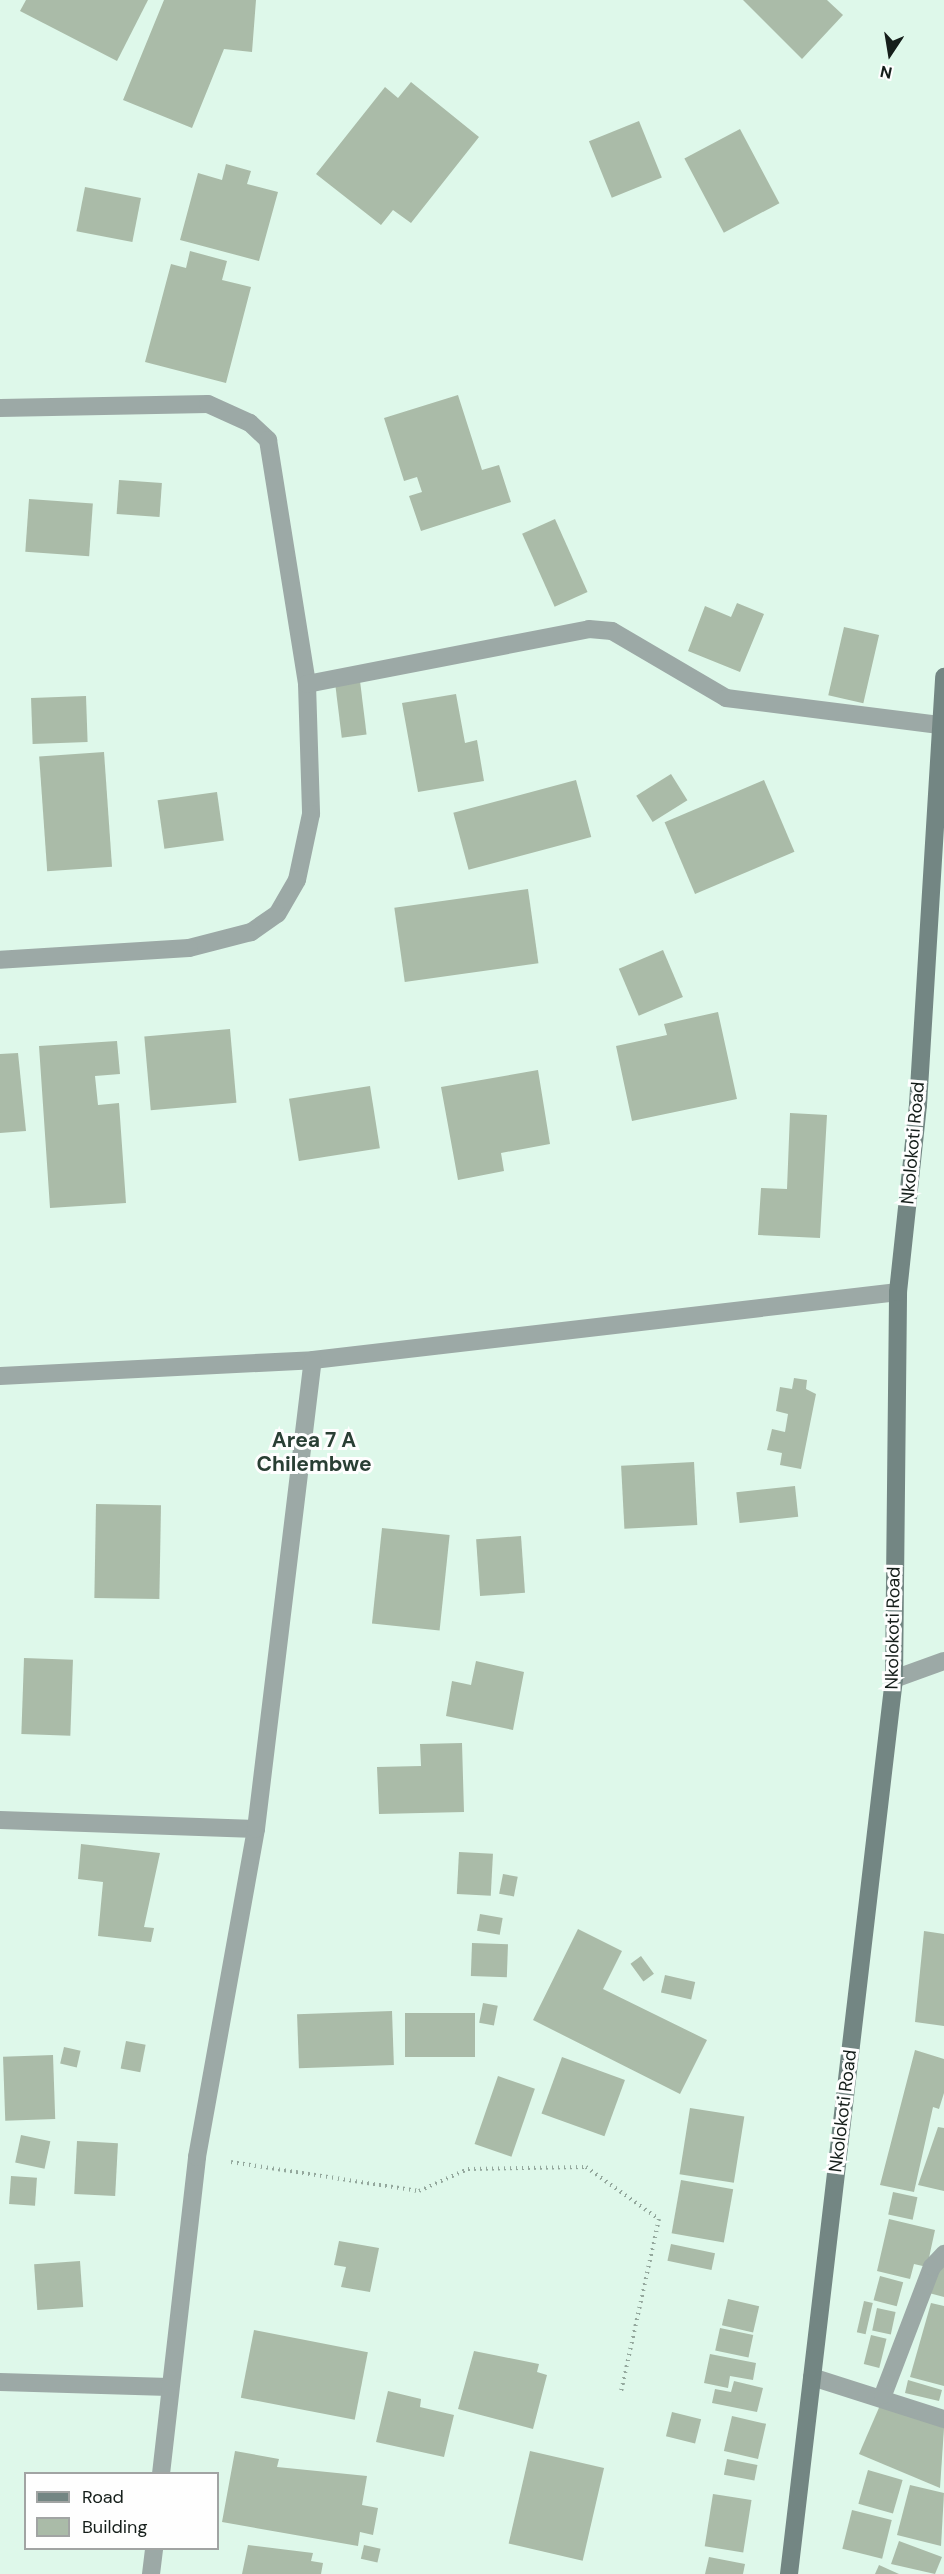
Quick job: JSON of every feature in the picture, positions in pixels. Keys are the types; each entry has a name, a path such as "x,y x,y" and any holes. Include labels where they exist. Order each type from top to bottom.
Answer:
{"main road":[{"name":"Nkolokoti Road","path":"789,2574 894,1679 898,1292 918,1105 939,725 944,677"}],"street":[{"path":"0,408 208,404 262,434 276,474 307,684 311,814 297,880 277,914 251,932 189,948 0,960"},
{"path":"307,684 589,628 612,631 726,698 939,725"},
{"path":"0,1376 312,1360 898,1292"},
{"path":"161,2472 197,2157 256,1829 312,1360"},
{"path":"894,1679 944,1661"},
{"path":"0,1820 256,1829"},
{"path":"883,2396 932,2267 944,2254"},
{"path":"812,2377 883,2396 944,2419"},
{"path":"0,2382 169,2388"},
{"path":"151,2574 154,2550"}],"path":[{"path":"197,2157 419,2192 468,2169 586,2167 659,2219 621,2392"}],"building":[{"path":"26,0 148,0 117,61 20,11"},
{"path":"164,0 256,0 252,52 224,49 192,128 123,100"},
{"path":"743,0 827,0 843,15 802,59"},
{"path":"411,82 479,137 411,223 393,210 381,225 316,174 385,87 398,98"},
{"path":"639,121 662,178 612,198 589,141"},
{"path":"740,129 779,203 724,233 684,159"},
{"path":"226,164 251,171 247,184 278,192 259,261 180,240 198,173 222,180"},
{"path":"85,187 141,198 132,242 76,231"},
{"path":"190,251 227,261 222,280 251,287 226,383 145,362 171,264 186,268"},
{"path":"458,395 482,470 499,465 511,502 421,531 409,496 422,492 417,477 404,481 384,418"},
{"path":"119,480 162,483 160,517 117,514"},
{"path":"29,499 93,503 89,556 25,552"},
{"path":"555,519 588,592 555,607 522,534"},
{"path":"737,603 764,614 740,672 688,651 705,606 731,617"},
{"path":"844,627 879,635 863,703 828,695"},
{"path":"360,681 367,735 342,738 335,684"},
{"path":"456,694 465,743 477,740 484,781 418,792 402,703"},
{"path":"86,696 88,742 33,744 31,698"},
{"path":"104,752 112,867 47,871 39,757"},
{"path":"671,774 687,800 653,822 636,796"},
{"path":"576,780 591,837 469,870 453,813"},
{"path":"764,780 794,852 695,894 665,822"},
{"path":"217,792 224,841 164,849 158,800"},
{"path":"528,889 538,963 405,982 394,908"},
{"path":"663,950 683,997 639,1016 619,969"},
{"path":"718,1012 737,1099 632,1121 616,1046 667,1035 664,1024"},
{"path":"230,1029 236,1103 151,1110 144,1036"},
{"path":"117,1041 120,1074 95,1076 98,1105 119,1103 126,1203 50,1208 39,1046"},
{"path":"18,1053 26,1131 0,1133 0,1054"},
{"path":"538,1070 550,1144 501,1153 504,1171 458,1180 441,1087"},
{"path":"370,1086 380,1148 299,1161 289,1099"},
{"path":"790,1113 827,1115 820,1238 758,1235 761,1188 787,1189"},
{"path":"794,1378 807,1380 806,1389 816,1394 801,1469 780,1465 782,1453 767,1450 772,1429 785,1432 788,1414 776,1411 780,1387 792,1389"},
{"path":"694,1462 697,1525 624,1529 621,1466"},
{"path":"795,1486 798,1517 740,1523 736,1492"},
{"path":"96,1504 161,1505 159,1599 94,1598"},
{"path":"382,1528 450,1535 440,1631 372,1623"},
{"path":"521,1536 525,1593 480,1596 476,1539"},
{"path":"24,1658 73,1660 70,1736 21,1734"},
{"path":"476,1661 524,1672 513,1730 446,1716 452,1681 471,1685"},
{"path":"462,1743 464,1812 379,1814 377,1767 421,1766 420,1744"},
{"path":"81,1844 160,1853 144,1927 154,1928 151,1942 98,1936 103,1882 78,1879"},
{"path":"459,1852 493,1854 491,1896 457,1894"},
{"path":"503,1874 518,1877 514,1896 499,1894"},
{"path":"480,1914 503,1918 500,1935 477,1931"},
{"path":"578,1929 622,1951 603,1989 707,2040 680,2094 533,2020"},
{"path":"924,1931 944,1934 944,2026 915,2022"},
{"path":"472,1943 508,1944 507,1977 471,1976"},
{"path":"641,1956 654,1974 643,1981 630,1964"},
{"path":"665,1975 695,1982 691,2000 661,1993"},
{"path":"483,2003 498,2006 494,2025 479,2023"},
{"path":"392,2011 394,2065 299,2068 297,2014"},
{"path":"405,2013 475,2013 475,2057 405,2057"},
{"path":"126,2041 146,2045 140,2072 121,2068"},
{"path":"64,2047 81,2051 77,2067 60,2064"},
{"path":"915,2050 944,2059 944,2093 939,2109 933,2107 914,2192 880,2185"},
{"path":"53,2055 55,2119 5,2121 3,2057"},
{"path":"562,2057 625,2080 604,2136 541,2113"},
{"path":"498,2076 535,2089 511,2157 475,2144"},
{"path":"690,2108 744,2117 734,2183 680,2174"},
{"path":"938,2127 944,2128 944,2191 918,2185"},
{"path":"21,2135 50,2141 45,2169 15,2162"},
{"path":"77,2141 118,2143 115,2196 74,2194"},
{"path":"11,2176 37,2178 35,2206 9,2204"},
{"path":"681,2180 733,2189 724,2242 672,2233"},
{"path":"893,2192 917,2197 913,2220 888,2214"},
{"path":"889,2219 935,2230 927,2267 914,2264 910,2279 877,2271"},
{"path":"339,2241 379,2248 370,2292 341,2287 346,2267 334,2265"},
{"path":"671,2244 715,2253 711,2270 667,2261"},
{"path":"80,2261 83,2307 37,2310 34,2264"},
{"path":"938,2264 944,2266 944,2297 929,2293"},
{"path":"880,2276 903,2282 897,2306 874,2300"},
{"path":"728,2299 759,2306 753,2333 722,2325"},
{"path":"864,2301 873,2303 866,2334 857,2332"},
{"path":"931,2303 944,2306 944,2386 910,2377"},
{"path":"877,2308 896,2312 891,2334 872,2330"},
{"path":"720,2328 753,2335 748,2358 715,2350"},
{"path":"254,2330 368,2352 355,2420 241,2398"},
{"path":"871,2335 887,2339 879,2368 864,2364"},
{"path":"474,2351 539,2364 537,2372 547,2375 533,2429 458,2409"},
{"path":"710,2354 756,2363 753,2380 730,2376 728,2388 704,2383"},
{"path":"908,2380 942,2390 939,2401 905,2393"},
{"path":"734,2381 763,2388 757,2412 712,2403 715,2389 731,2392"},
{"path":"388,2391 421,2399 420,2407 454,2415 444,2457 376,2442"},
{"path":"881,2403 944,2428 940,2488 859,2454"},
{"path":"672,2412 701,2419 695,2444 666,2436"},
{"path":"732,2416 766,2424 758,2459 724,2451"},
{"path":"235,2451 279,2459 277,2467 367,2476 362,2505 378,2508 373,2535 360,2532 358,2546 222,2522"},
{"path":"530,2451 604,2468 583,2561 509,2544"},
{"path":"727,2459 757,2465 754,2481 724,2475"},
{"path":"868,2470 903,2480 893,2514 858,2504"},
{"path":"910,2485 944,2493 941,2546 897,2535"},
{"path":"713,2494 752,2500 743,2552 705,2546"},
{"path":"852,2510 892,2520 882,2559 842,2549"},
{"path":"899,2541 942,2557 935,2574 891,2564"},
{"path":"248,2545 313,2553 311,2561 323,2563 321,2574 242,2574"},
{"path":"364,2545 381,2549 377,2562 361,2559"},
{"path":"709,2557 745,2564 743,2574 705,2574"},
{"path":"879,2565 899,2574 875,2574"}],"district":[{"name":"Area 7 A Chilembwe","path":"314,1452"}]}
